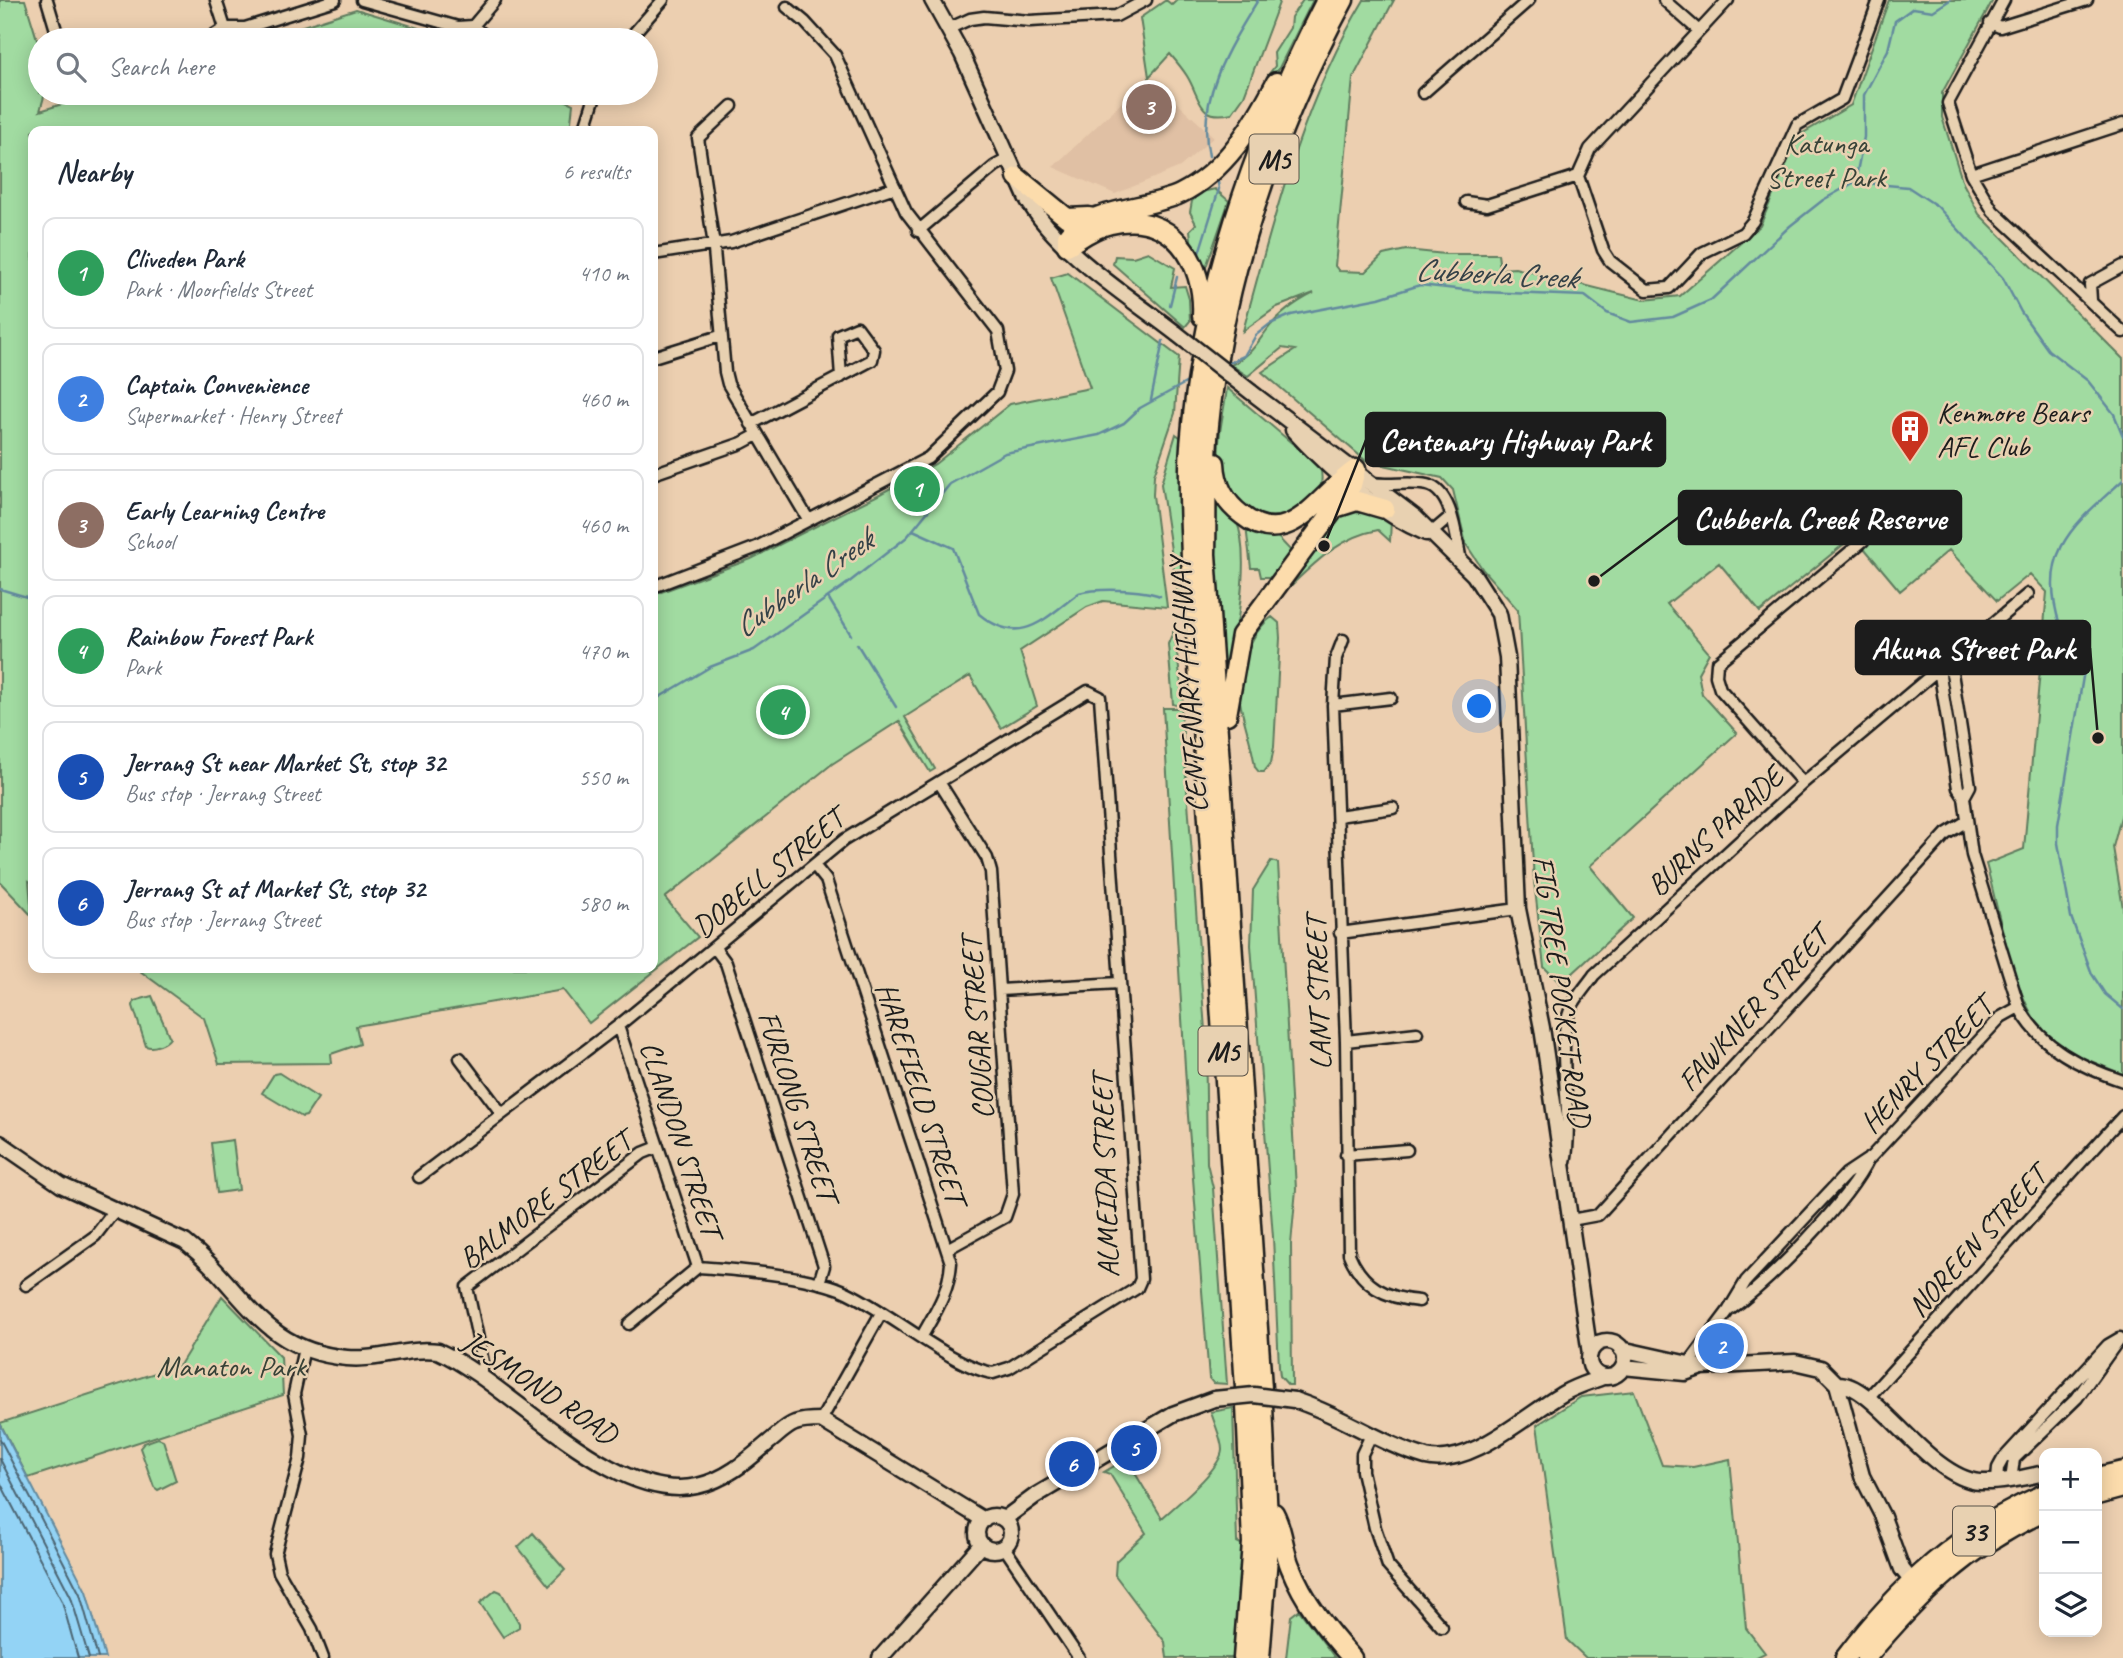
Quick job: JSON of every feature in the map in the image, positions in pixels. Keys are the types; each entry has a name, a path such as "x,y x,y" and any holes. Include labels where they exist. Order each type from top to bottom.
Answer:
{"highway":[{"name":"CENTENARY HIGHWAY","path":"1254,1396 1191,558 1189,456 1205,333 1247,183 1298,55 1326,0"},
{"name":"CENTENARY HIGHWAY","path":"1260,1505 1224,809 1206,554 1207,452 1214,386 1231,295 1263,189 1290,115 1344,0"},
{"path":"1205,333 1201,316 1202,289 1195,265 1179,243 1161,230 1137,223 1115,223 1099,228 1067,246 1067,236 1072,230 1105,215 1170,198 1206,176 1242,138 1281,72 1298,55"},
{"path":"1017,177 1068,218 1105,215"},
{"path":"1207,452 1215,463 1217,484 1225,499 1254,524 1274,527 1309,514 1343,476"},
{"path":"1224,809 1227,708 1241,635 1335,508 1343,476"},
{"path":"1335,508 1357,501 1385,509"},
{"path":"2102,1476 2123,1471"},
{"path":"2102,1493 2123,1488"},
{"name":"33","path":"1845,1658 1970,1533 2039,1497"},
{"path":"1260,1505 1279,1523 1289,1562 1304,1596 1328,1632 1352,1658"},
{"name":"M5","path":"1243,1658 1260,1505"},
{"name":"M5","path":"1259,1658 1268,1572 1260,1505"},
{"name":"33","path":"1866,1658 1917,1587 1986,1543 2039,1515"}],"main road":[{"name":"FIG TREE POCKET ROAD","path":"932,0 950,28 1008,159 1038,217 1067,246 1275,412 1343,476 1407,525 1430,534"},
{"name":"FIG TREE POCKET ROAD","path":"1275,412 1343,476 1372,483 1415,517 1462,564 1493,601 1504,632 1518,909 1542,1028 1562,1172 1586,1313 1590,1357"},
{"name":"JESMOND ROAD","path":"0,1143 61,1185 186,1242 258,1320 304,1349 347,1359 423,1349 438,1350 593,1456 642,1482 670,1488 711,1482 737,1467 793,1423 821,1420"},
{"path":"1004,1519 1035,1496 1173,1414 1214,1399 1254,1395 1294,1400 1427,1457 1452,1458 1480,1446 1566,1392 1614,1375 1623,1367 1625,1358 1617,1345 1599,1332 1586,1313"},
{"path":"1566,1392 1601,1343 1617,1345 1686,1368"},
{"path":"1590,1357 1593,1371 1603,1377"},
{"path":"1623,1367 1686,1368 1795,1362 1821,1368 1837,1384 1862,1476 1883,1517 1900,1566 1917,1587"},
{"path":"1837,1384 1856,1387 1919,1448 1954,1473 1980,1482 2039,1474"},
{"path":"821,1420 984,1520"},
{"path":"994,1516 1004,1519 1011,1535 1004,1547 993,1550 981,1545 977,1532 984,1520 994,1516"},
{"path":"880,1658 981,1545"}],"street":[{"path":"47,0 55,28"},
{"path":"215,0 225,28 245,27 335,0"},
{"path":"362,0 458,27 475,28"},
{"path":"473,26 495,0"},
{"path":"638,28 663,0"},
{"path":"950,28 970,19 984,17 1030,21 1116,16 1146,0"},
{"path":"1423,93 1529,0"},
{"path":"1664,0 1699,32"},
{"path":"1728,0 1590,149 1578,176 1603,250 1610,261 1647,290 1669,288 1702,253 1743,233 1753,221 1797,125 1842,99 1879,0"},
{"path":"2004,0 1948,103 1971,174 1993,211 2123,332"},
{"path":"1990,23 2000,27 2087,0"},
{"path":"658,585 757,547 928,458 997,392 1005,371 998,331 918,231 835,55 805,22 787,7"},
{"path":"585,126 590,105"},
{"path":"732,106 698,138 713,246 720,336 728,384 808,519"},
{"path":"1971,174 2123,124"},
{"path":"918,231 995,166 1008,159"},
{"path":"1466,202 1487,205 1578,176"},
{"path":"658,253 713,246 895,187"},
{"path":"2091,300 2090,284 2123,266"},
{"path":"751,424 841,377 872,360 874,350 857,327 838,335 841,377"},
{"path":"658,356 720,336"},
{"path":"658,472 742,443 757,435"},
{"path":"1372,483 1426,485 1443,496 1462,564"},
{"path":"1430,534 1450,517"},
{"path":"1803,783 1720,689 1716,676 1717,663 1863,541"},
{"name":"BURNS PARADE","path":"1562,1172 1570,1140 1565,1033 1571,1007 1594,975 1803,783 2028,594"},
{"name":"LANT STREET","path":"1343,640 1336,658 1333,705 1346,1041 1349,1254 1362,1279 1374,1289 1394,1299 1419,1301"},
{"path":"1941,665 1958,788 1964,797 1972,855 2019,1007 2026,1021 2046,1042 2067,1058 2123,1081"},
{"name":"DOBELL STREET","path":"419,1177 618,1026 844,840 1088,691 1100,697"},
{"name":"ALMEIDA STREET","path":"698,1267 819,1283 843,1290 993,1373 1009,1368 1137,1288 1141,1279 1100,697"},
{"path":"1333,705 1391,698"},
{"name":"COUGAR STREET","path":"939,782 986,858 992,873 1012,1199 1005,1217 947,1249"},
{"path":"1338,816 1393,808"},
{"name":"FAWKNER STREET","path":"1571,1220 1598,1215 1946,834 1967,821"},
{"name":"HAREFIELD STREET","path":"814,865 826,880 951,1263 950,1281 941,1305 922,1336"},
{"path":"1340,933 1518,909"},
{"name":"FURLONG STREET","path":"715,948 726,963 824,1266 819,1283"},
{"path":"1000,990 1119,983"},
{"name":"HENRY STREET","path":"1686,1368 1728,1311 1754,1292 1858,1182 1870,1158 2001,1017 2019,1007"},
{"name":"CLANDON STREET","path":"618,1026 698,1267"},
{"path":"1346,1041 1418,1032"},
{"path":"460,1058 502,1114"},
{"name":"NOREEN STREET","path":"1867,1399 2123,1116"},
{"name":"BALMORE STREET","path":"480,1377 482,1362 467,1287 643,1153 658,1147"},
{"path":"1346,1154 1407,1150"},
{"path":"26,1285 94,1236 114,1210"},
{"path":"629,1324 698,1267"},
{"path":"821,1420 881,1313"},
{"path":"2004,1480 1998,1467 2003,1459 2108,1345 2122,1337"},
{"path":"304,1349 294,1394 302,1435 300,1458 275,1554 279,1572 314,1633 323,1658"},
{"path":"1372,1433 1362,1454 1362,1471 1375,1528 1388,1566 1442,1627"},
{"path":"1004,1547 1079,1658"}],"shaded area":[{"path":"1149,77 1214,137 1180,167 1115,194 1053,167"}],"green space":[{"path":"0,0 25,0 34,28 28,28 28,105 42,105 40,111 59,105 573,105 571,126 28,126 28,912 0,882"},
{"path":"1166,0 1172,5 1177,0 1280,0 1244,96 1232,113 1221,115 1207,111 1198,100 1187,76 1170,54 1149,77 1140,18"},
{"path":"1303,0 1313,0 1264,98 1259,97 1275,66 1274,53 1290,28 1291,17"},
{"name":"Katunga Street Park","path":"1364,0 1394,0 1353,78 1335,266 1339,271 1365,272 1383,255 1406,250 1445,254 1498,254 1500,269 1515,268 1644,300 1680,296 1760,226 1798,136 1851,105 1889,0 1993,0 1942,93 1942,117 1963,183 1979,214 2123,359 2123,809 2113,847 2123,908 2123,1074 2080,1057 2060,1045 2043,1031 2032,1016 2015,975 1986,864 2024,849 2047,592 2030,574 1997,601 1949,550 1900,591 1854,536 1760,612 1719,563 1667,604 1709,653 1698,673 1702,694 1737,733 1590,866 1633,918 1561,984 1544,967 1534,881 1518,610 1483,570 1466,544 1453,490 1442,478 1366,461 1262,372 1295,350 1282,348 1248,376 1231,365 1248,354 1282,314 1314,293 1277,307 1243,331 1292,161 1323,79"},
{"path":"356,9 419,28 297,28"},
{"path":"1215,189 1229,201 1204,273 1192,248 1190,230 1196,224 1190,212 1192,201 1202,192"},
{"path":"1148,252 1175,268 1171,287 1185,286 1189,299 1190,321 1185,327 1113,264 1115,256 1133,257"},
{"path":"1068,273 1179,357 1175,413 1154,475 1153,495 1167,607 1103,601 1087,607 1020,651 1037,706 1001,728 970,676 905,717 935,769 930,772 899,721 832,764 665,898 698,937 658,969 658,593 751,559 878,495 935,464 1010,404 1090,388 1051,278"},
{"path":"1227,388 1320,467 1321,482 1316,495 1307,505 1279,516 1263,516 1248,512 1233,501 1219,456 1219,437"},
{"path":"1176,434 1180,437 1184,577 1184,596 1179,603 1161,484"},
{"path":"1213,489 1236,520 1243,554 1238,618 1227,673 1222,674 1213,550"},
{"path":"1362,504 1391,520 1390,541 1378,530 1349,540 1325,555 1281,595 1333,517"},
{"path":"1246,526 1274,533 1291,551 1272,577 1261,577 1259,568 1251,568"},
{"path":"1272,617 1279,623 1280,638 1274,747 1271,763 1264,772 1259,772 1255,767 1240,702 1240,679 1251,643"},
{"path":"1174,630 1183,700 1179,706 1173,704 1168,644"},
{"path":"1163,708 1181,708 1205,1030 1207,1163 1213,1188 1227,1384 1213,1383 1209,1378 1188,1116"},
{"path":"1271,861 1278,863 1296,1189 1291,1244 1292,1385 1288,1385 1280,1376 1279,1367 1273,1237 1251,945 1253,890"},
{"path":"143,973 652,973 589,1023 563,990 356,1026 360,1044 331,1054 332,1063 219,1064 204,1018"},
{"path":"152,996 170,1038 159,1045 149,1047 146,1046 133,1006 134,1001"},
{"path":"279,1073 318,1098 306,1116 302,1117 262,1093 274,1074"},
{"path":"233,1140 239,1190 217,1193 211,1143"},
{"name":"Manaton Park","path":"222,1296 281,1357 283,1395 28,1478 0,1423 180,1365"},
{"path":"1634,1391 1662,1465 1693,1467 1730,1459 1746,1628 1765,1653 1755,1658 1586,1658 1567,1640 1537,1425 1581,1397"},
{"path":"1233,1408 1237,1542 1243,1545 1233,1658 1167,1658 1165,1642 1115,1575 1116,1561 1146,1533 1110,1474 1104,1472 1130,1457 1129,1463 1162,1518 1197,1486 1220,1458 1222,1446 1211,1412"},
{"path":"158,1438 163,1440 176,1481 158,1490 154,1487 140,1448 144,1443"},
{"path":"533,1533 565,1570 549,1586 518,1547"},
{"path":"496,1590 501,1592 519,1623 519,1627 503,1637 480,1603"},
{"path":"1299,1610 1335,1658 1286,1658 1291,1616"}],"water":[{"path":"0,1424 86,1591 105,1658 0,1658"}],"waterway":[{"path":"1209,156 1206,135 1211,94 1226,55 1258,0"},
{"path":"1855,182 1864,137 1864,95 1888,50 1895,21 1913,8 1933,11 1950,0"},
{"path":"1199,253 1219,189 1217,176"},
{"name":"Cubberla Creek","path":"1226,364 1244,356 1256,335 1270,324 1291,315 1379,298 1420,285 1483,292 1585,296 1607,313 1631,322 1673,317 1711,300 1790,226 1823,200 1855,182 1908,187 1937,206 2003,278 2021,312 2048,350 2088,381 2114,414 2123,436"},
{"path":"1170,305 1177,277"},
{"path":"1151,400 1163,341"},
{"name":"Cubberla Creek","path":"658,698 710,667 754,650 848,583 907,537 950,484 1005,453 1099,435 1124,423 1140,408 1191,380"},
{"name":"Cubberla Creek","path":"2123,480 2090,511 2064,541 2053,577 2054,599 2060,625 2080,655 2084,671 2058,825 2058,843 2071,917 2092,974 2105,994 2123,1009"},
{"path":"913,530 953,548 979,614 1007,629 1032,626 1079,593 1120,590 1160,596"},
{"name":"Cubberla Creek","path":"0,589 28,597"},
{"path":"829,599 851,635"},
{"path":"857,644 896,707"}],"place":[{"name":"Early Learning Centre","path":"1149,107"},
{"name":"Kenmore Bears AFL Club","path":"1910,463"},
{"name":"Cliveden Park","path":"917,489"},
{"name":"Centenary Highway Park","path":"1324,546"},
{"name":"Cubberla Creek Reserve","path":"1594,581"},
{"name":"Rainbow Forest Park","path":"783,712"},
{"name":"Akuna Street Park","path":"2098,738"},
{"name":"Captain Convenience","path":"1721,1346"},
{"name":"Jerrang St near Market St, stop 32","path":"1134,1448"},
{"name":"Jerrang St at Market St, stop 32","path":"1072,1464"}]}
